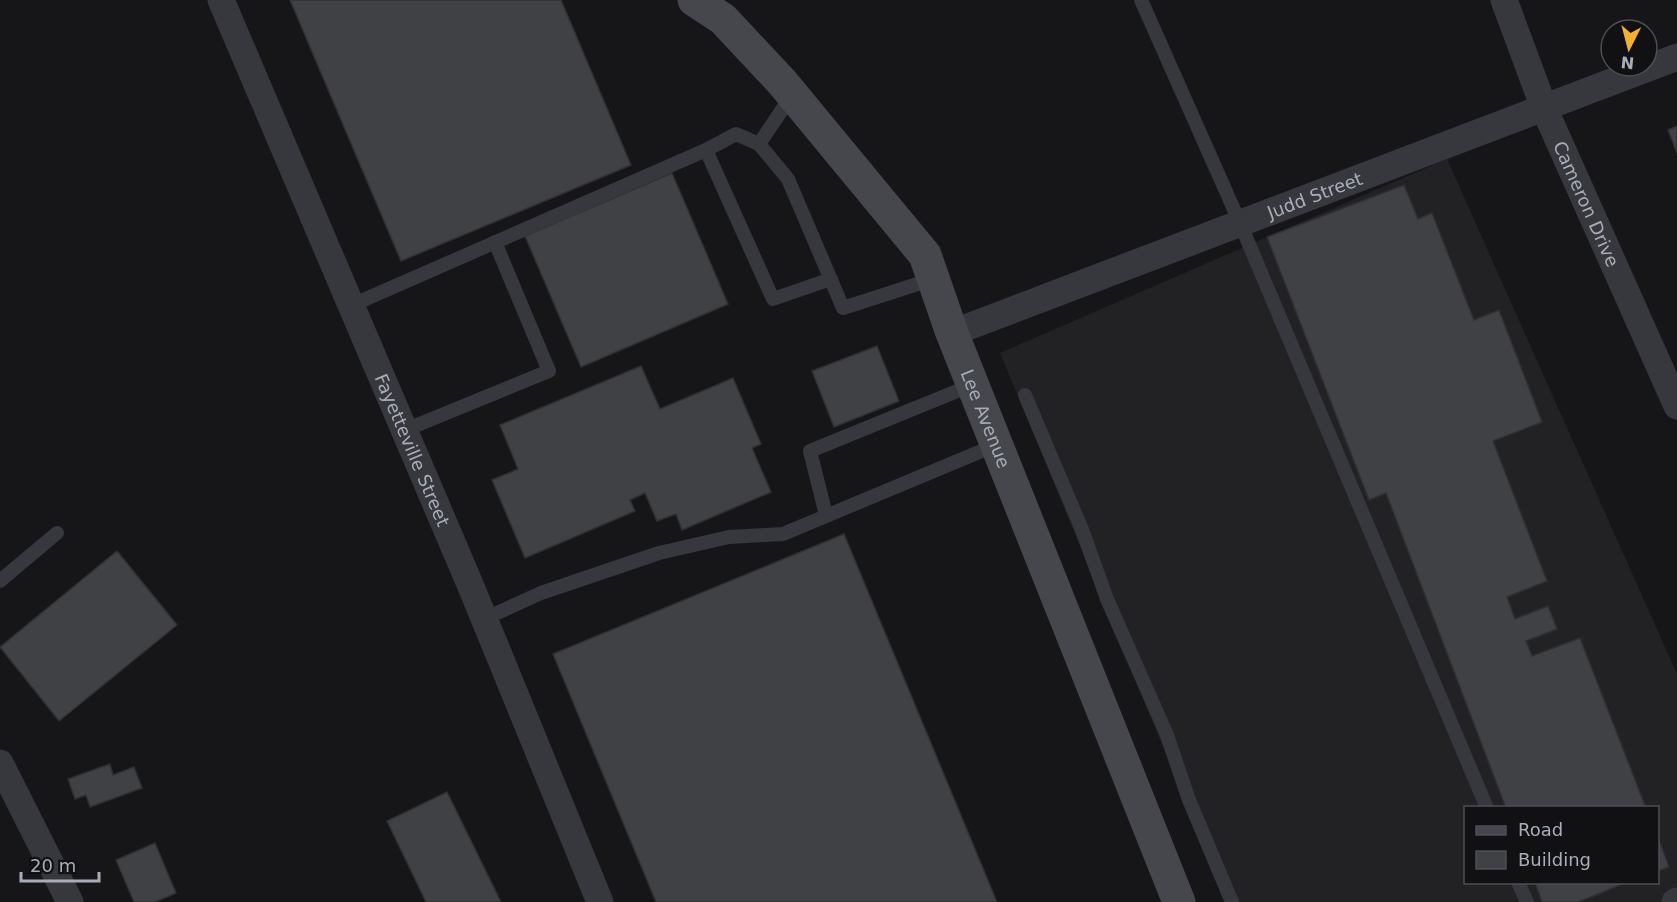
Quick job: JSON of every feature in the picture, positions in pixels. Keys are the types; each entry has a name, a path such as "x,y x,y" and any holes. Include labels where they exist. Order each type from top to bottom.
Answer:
{"street":[{"name":"Fayetteville Street","path":"221,0 405,430 600,902"},
{"name":"Lee Avenue","path":"694,0 723,20 793,94 925,255 972,385 1179,902"},
{"name":"Cameron Drive","path":"1503,0 1544,108 1677,406"},
{"name":"Judd Street","path":"952,333 1677,57"},
{"path":"0,763 70,902"}],"lane":[{"path":"1141,0 1240,224 1487,806"},
{"path":"759,144 793,94"},
{"path":"352,305 706,150 736,134 759,144 788,179 843,308 933,279"},
{"path":"706,150 773,299 831,279"},
{"path":"405,430 549,371 495,242"},
{"path":"826,515 810,451 972,385"},
{"path":"1025,395 1083,532 1107,599 1167,735 1189,800 1232,902"},
{"path":"484,619 541,593 659,553 729,537 783,534 996,444"},
{"path":"0,581 57,533"},
{"path":"1519,884 1527,902"}],"shaded area":[{"path":"1447,159 1677,674 1677,902 1227,902 1000,353"}],"building":[{"path":"290,0 561,0 631,165 401,261"},
{"path":"1677,126 1677,153 1668,130"},
{"path":"672,173 728,304 581,367 525,236"},
{"path":"1404,185 1418,219 1432,213 1474,320 1499,310 1542,422 1493,441 1547,581 1507,597 1515,619 1548,606 1557,629 1526,641 1532,656 1580,638 1645,806 1505,806 1386,493 1369,500 1267,237"},
{"path":"877,346 899,401 834,427 812,371"},
{"path":"641,366 660,409 733,378 761,444 752,448 771,492 682,530 676,514 657,521 645,493 630,500 635,511 525,558 492,480 518,469 500,425"},
{"path":"844,534 997,902 656,902 553,654"},
{"path":"117,551 177,625 59,721 0,647"},
{"path":"110,764 113,775 134,767 142,788 90,807 86,795 75,799 68,779"},
{"path":"447,792 501,902 426,902 387,821"},
{"path":"1659,840 1669,867 1659,871"},
{"path":"155,843 176,893 155,902 134,902 116,860"},
{"path":"1536,884 1623,884 1578,902 1542,902"}]}
